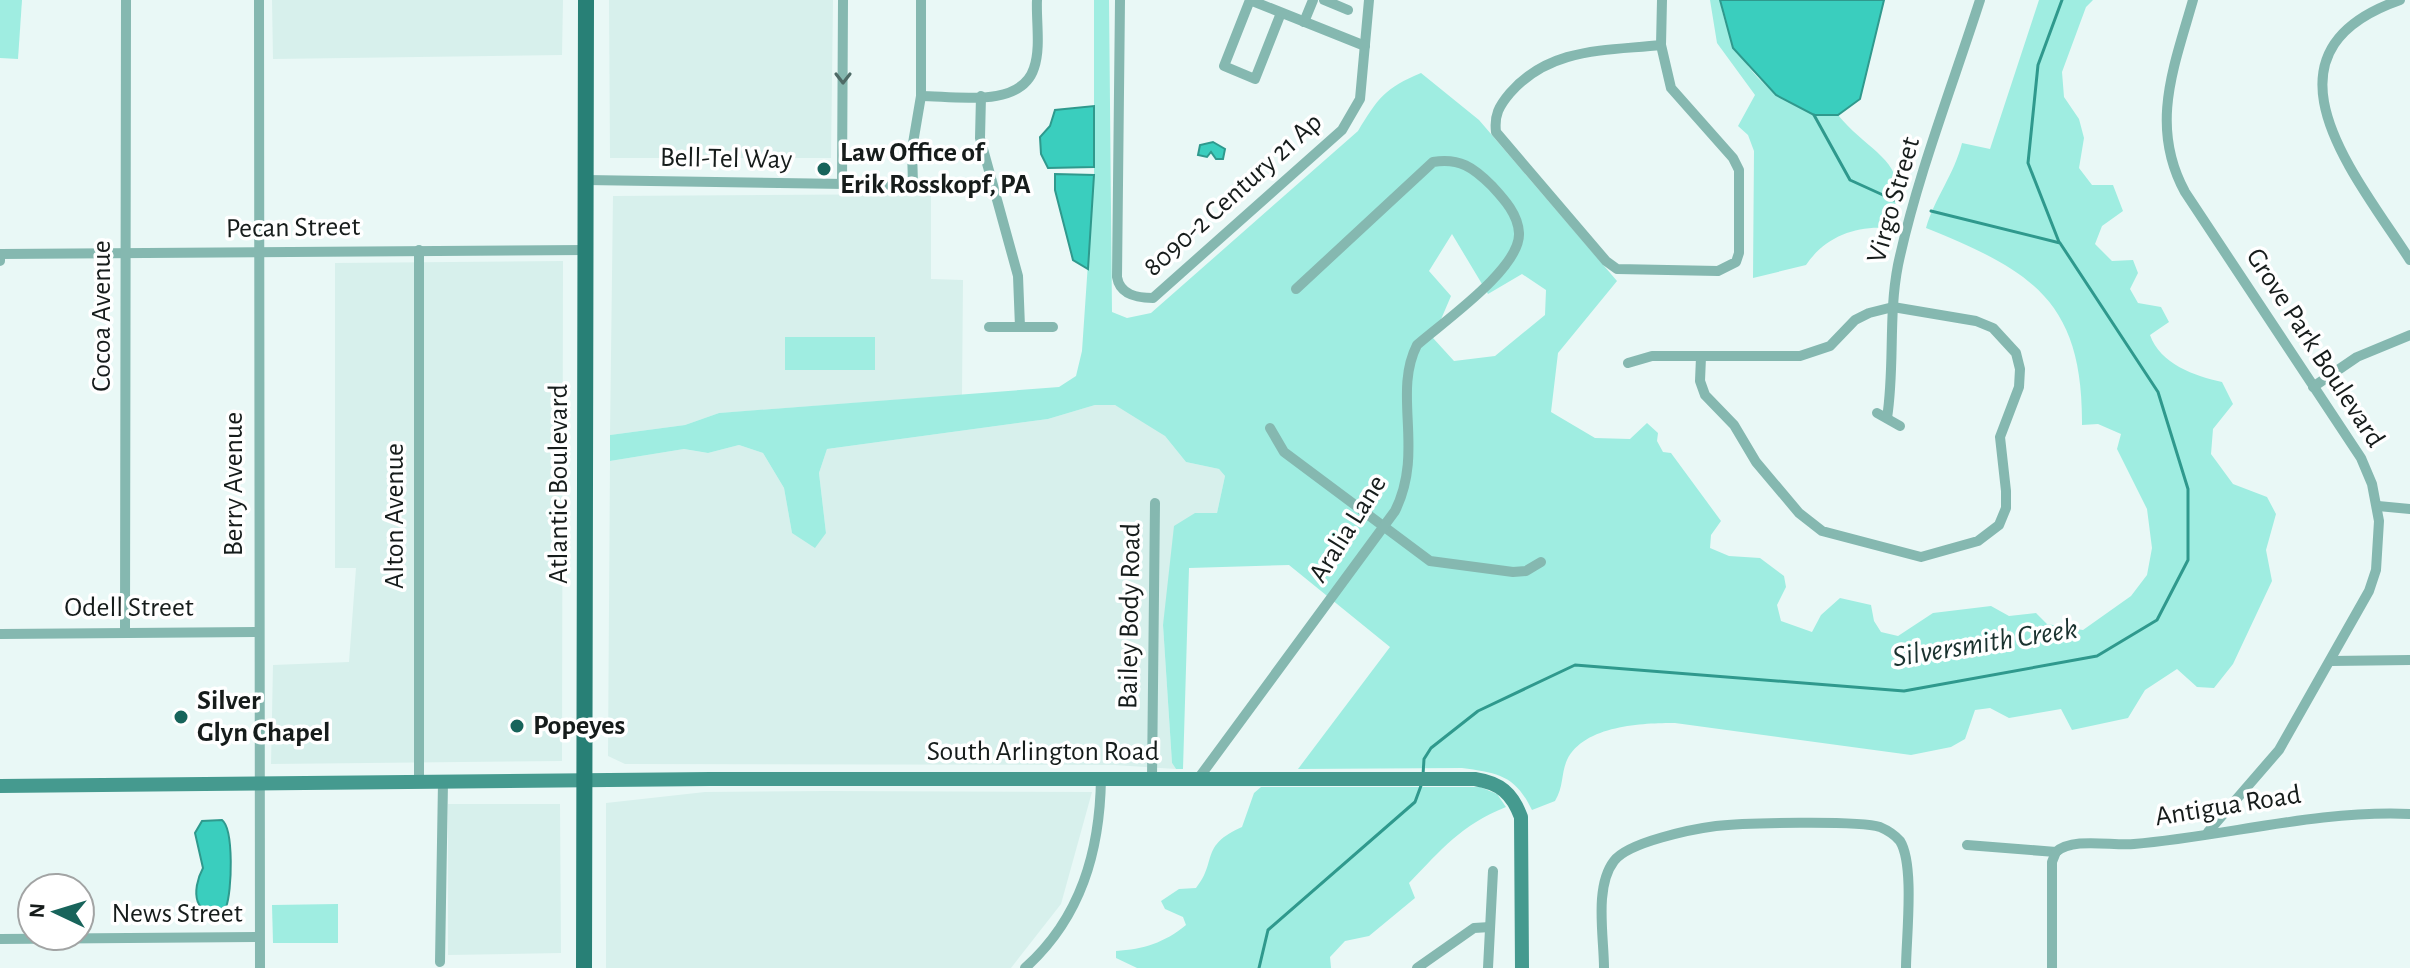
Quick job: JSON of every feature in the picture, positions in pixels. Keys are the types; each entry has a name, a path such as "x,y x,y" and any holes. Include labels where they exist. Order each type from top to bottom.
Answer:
{"main road":[{"name":"Atlantic Boulevard","path":"584,968 586,0"},
{"name":"South Arlington Road","path":"0,786 702,779 1475,779 1501,786 1516,803 1523,831 1522,968"}],"street":[{"name":"Cocoa Avenue","path":"125,632 126,0"},
{"name":"Berry Avenue","path":"259,0 257,632 260,968"},
{"path":"842,184 843,0"},
{"path":"921,0 921,96 1003,95 1024,85 1033,72 1037,0"},
{"name":"8090-2 Century 21 Ap","path":"1120,0 1117,277 1119,286 1127,293 1142,298 1153,298 1164,292 1342,130 1360,99 1369,0"},
{"path":"1281,13 1255,79 1224,66 1250,0 1365,46"},
{"path":"1304,22 1313,0"},
{"path":"1324,0 1348,10"},
{"path":"1661,45 1569,54 1546,62 1524,78 1503,102 1495,121 1496,132 1606,261 1617,269 1718,271 1736,262 1739,253 1739,170 1733,158 1671,88 1661,45 1662,0"},
{"name":"Virgo Street","path":"1887,418 1893,381 1890,347 1893,307 1907,233 1980,0"},
{"name":"Grove Park Boulevard","path":"2193,0 2166,95 2165,128 2172,161 2185,192 2361,458 2378,506 2376,570 2359,611 2271,761 2208,832"},
{"path":"2400,0 2363,15 2344,31 2327,64 2323,90 2324,111 2335,143 2410,260"},
{"name":"Bell-Tel Way","path":"586,180 913,185 912,149 921,96"},
{"path":"981,96 980,138 1018,276 1020,327"},
{"name":"Aralia Lane","path":"1198,779 1337,594 1405,491 1410,472 1407,385 1412,355 1417,345 1505,267 1517,247 1517,222 1505,200 1476,170 1458,161 1433,162 1296,289"},
{"name":"Alton Avenue","path":"419,250 419,782"},
{"name":"Pecan Street","path":"0,254 586,250"},
{"path":"0,254 0,261"},
{"path":"1628,363 1652,356 1800,356 1816,353 1830,346 1855,320 1893,307 1976,321 1993,328 2016,353 2019,387 2000,437 2006,508 1999,525 1978,541 1921,557 1822,531 1811,523 1756,462 1734,425 1705,395 1700,381 1701,357"},
{"path":"989,327 1053,327"},
{"path":"2313,387 2357,357 2410,335"},
{"path":"1877,413 1900,426"},
{"path":"1270,428 1284,452 1430,561 1513,572 1526,571 1541,562"},
{"name":"Bailey Body Road","path":"1152,778 1155,503"},
{"path":"2378,506 2410,509"},
{"name":"Odell Street","path":"0,634 257,632"},
{"path":"2331,661 2410,660"},
{"path":"1025,968 1055,935 1086,879 1098,831 1101,778"},
{"path":"440,962 443,782"},
{"name":"Antigua Road","path":"1967,845 2056,852 2069,845 2139,844 2338,814 2410,814"},
{"path":"1604,968 1604,892 1613,862 1630,849 1715,826 1871,825 1896,837 1904,851 1906,968"},
{"path":"2052,968 2052,862 2056,852"},
{"path":"1488,968 1493,871"},
{"path":"1417,968 1474,928 1490,927"},
{"name":"News Street","path":"0,939 259,937"}],"shaded area":[{"path":"0,0 22,0 18,59 0,58"},
{"path":"272,0 563,0 562,55 273,59"},
{"path":"609,0 833,0 831,158 610,158"},
{"path":"1094,0 1109,0 1112,312 1127,318 1151,313 1358,131 1384,95 1421,73 1479,120 1617,281 1558,353 1551,412 1595,438 1630,439 1647,423 1658,433 1657,441 1663,452 1671,453 1721,521 1711,535 1710,548 1729,556 1760,558 1784,576 1786,587 1777,605 1781,621 1812,632 1821,615 1840,598 1871,605 1874,621 1881,632 1898,636 1933,613 1991,606 2009,616 2036,613 2047,624 2083,630 2131,596 2147,575 2152,548 2147,509 2117,449 2121,434 2098,424 2082,425 2080,383 2073,348 2061,320 2044,296 2023,277 1996,260 1926,228 1962,143 1990,149 2039,0 2093,0 2086,7 2062,72 2064,97 2079,119 2084,138 2079,168 2092,185 2113,185 2123,211 2102,226 2095,244 2112,261 2133,260 2138,273 2130,289 2138,303 2161,307 2169,322 2150,335 2162,354 2190,372 2222,382 2233,404 2213,429 2211,454 2233,484 2267,497 2276,514 2266,550 2272,581 2233,664 2214,688 2197,687 2177,669 2145,690 2128,718 2072,730 2061,709 2009,718 1990,708 1975,710 1965,739 1951,747 1911,755 1675,723 1631,725 1600,733 1575,748 1567,760 1555,801 1532,810 1512,783 1495,774 1475,770 1298,769 1390,647 1289,565 1189,568 1183,769 1176,769 1172,763 1163,625 1174,526 1195,513 1217,513 1225,476 1219,469 1186,462 1165,436 1115,405 1095,405 1048,419 827,449 819,473 826,533 815,548 792,533 784,488 763,453 739,445 708,453 684,449 610,461 610,435 685,425 719,413 1059,387 1076,376 1082,351 1094,175","holes":["1452,234 1488,294 1522,274 1546,290 1545,315 1495,356 1454,361 1433,338 1451,296 1429,271"]},
{"path":"1710,0 1720,0 1734,42 1759,79 1795,105 1838,115 1887,163 1895,175 1897,189 1895,206 1885,228 1851,232 1831,241 1806,265 1753,278 1754,151 1748,135 1738,126 1755,95 1717,43"},
{"path":"1720,0 1884,0 1860,99 1838,115 1814,115 1776,95 1733,48"},
{"path":"1094,106 1094,167 1048,168 1041,154 1040,137 1050,126 1055,110"},
{"path":"1213,142 1225,149 1223,159 1216,159 1211,152 1207,157 1198,155 1200,145"},
{"path":"1055,174 1094,175 1088,269 1073,260 1055,190"},
{"path":"931,194 931,279 963,280 962,395 719,413 685,425 610,435 613,196"},
{"path":"563,261 562,761 271,764 273,665 349,662 356,568 335,568 335,263"},
{"path":"785,337 875,337 875,370 785,370"},
{"path":"1095,405 1115,405 1134,414 1165,436 1186,462 1219,469 1225,476 1217,513 1195,513 1163,625 1172,763 1176,769 1115,765 625,764 608,756 610,461 684,449 708,453 739,445 763,453 784,488 792,533 826,533 819,473 827,449 1048,419"},
{"path":"1261,787 1480,787 1497,794 1506,807 1476,822 1442,849 1409,883 1415,898 1369,936 1345,941 1330,957 1331,968 1137,968 1116,958 1116,951 1153,944 1186,925 1183,917 1165,909 1161,901 1179,889 1196,888 1214,848 1242,827 1254,793"},
{"path":"705,792 1092,792 1061,904 1011,968 606,968 606,803"},
{"path":"448,804 560,804 561,953 448,955"},
{"path":"222,820 229,835 231,875 226,907 215,911 201,907 196,894 203,868 195,833 202,821"},
{"path":"338,904 338,943 273,943 272,905"}],"waterway":[{"path":"2059,242 2028,163 2038,65 2062,0"},
{"name":"Silversmith Creek","path":"1814,115 1850,180 1894,200"},
{"name":"Silversmith Creek","path":"1423,775 1424,759 1431,748 1478,711 1575,665 1904,691 2097,656 2157,620 2188,560 2188,489 2158,392 2060,243 1931,211"},
{"name":"Silversmith Creek","path":"1259,968 1268,930 1415,802 1422,783"}],"place":[{"name":"Law Office of Erik Rosskopf, PA","path":"824,169"},
{"name":"Silver Glyn Chapel","path":"181,717"},
{"name":"Popeyes","path":"517,726"}]}
